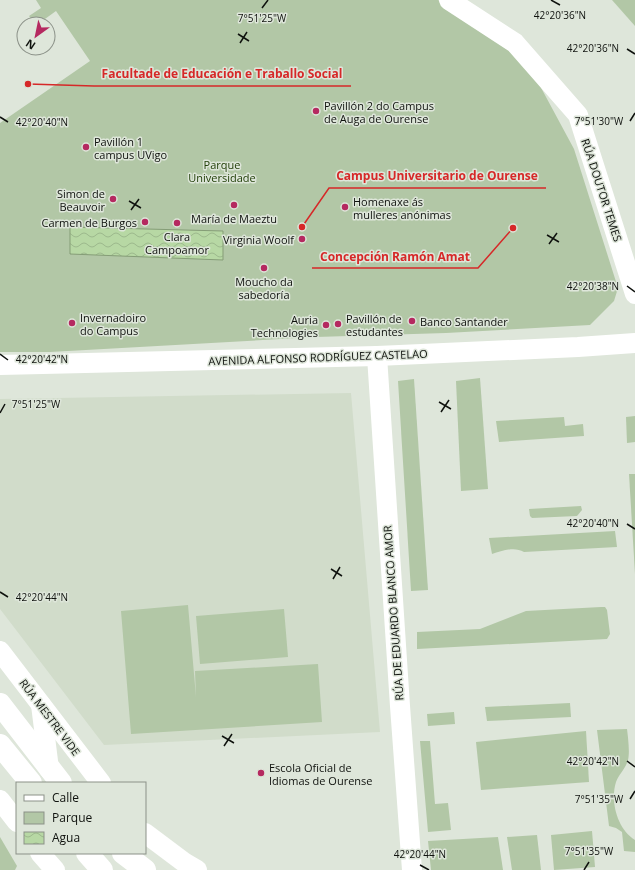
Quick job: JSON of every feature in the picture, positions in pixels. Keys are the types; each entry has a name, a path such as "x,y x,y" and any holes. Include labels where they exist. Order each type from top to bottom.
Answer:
{"main road":[{"path":"0,704 55,776"},
{"path":"0,745 30,782"},
{"path":"88,854 102,870"},
{"path":"124,854 145,870"}],"street":[{"name":"RÚA DOUTOR TEMES","path":"450,0 515,43 578,115 635,294"},
{"name":"AVENIDA ALFONSO RODRÍGUEZ CASTELAO","path":"0,366 377,356 570,348 635,343"},
{"name":"RÚA DE EDUARDO BLANCO AMOR","path":"377,356 412,870"},
{"name":"RÚA MESTRE VIDE","path":"0,651 100,782"},
{"path":"41,705 55,776"},
{"path":"0,800 16,821"},
{"path":"146,834 185,863 198,870"},
{"path":"41,854 55,870"}],"shaded area":[{"path":"351,393 380,732 104,745 0,609 0,399"}],"green space":[{"name":"Parque Universidade","path":"36,0 438,0 512,53 539,84 574,149 618,288 614,301 590,325 446,333 316,337 50,352 0,352 0,123 90,61 56,11 49,16 29,16 41,8"},
{"path":"612,0 635,0 635,26"},
{"path":"480,378 488,489 461,491 456,381"},
{"path":"414,379 428,590 411,591 398,381"},
{"path":"635,416 635,442 627,443 626,417"},
{"path":"564,417 565,426 583,424 584,436 499,442 496,421"},
{"path":"629,474 635,474 635,574"},
{"path":"581,506 582,510 577,516 532,518 530,516 529,509"},
{"path":"615,531 617,547 524,552 512,549 492,554 489,538"},
{"path":"188,605 196,697 195,671 318,664 322,722 131,734 121,611"},
{"path":"605,607 607,610 610,634 607,639 417,649 417,632 480,629 526,611"},
{"path":"284,609 288,657 200,664 196,616"},
{"path":"570,703 571,717 487,721 485,707"},
{"path":"454,712 455,724 428,726 427,714"},
{"path":"627,729 629,757 626,766 616,782 614,798 616,814 619,822 635,840 635,852 624,851 622,832 609,826 597,730"},
{"path":"586,731 589,782 481,790 476,742"},
{"path":"420,741 430,741 435,804 448,803 451,830 428,832"},
{"path":"592,831 595,867 554,870 551,835"},
{"path":"537,835 541,870 512,870 507,837"},
{"path":"0,837 17,866 15,870 0,870"},
{"path":"498,837 503,870 431,870 428,841"}],"water":[{"path":"70,227 223,231 223,260 70,254"}],"place":[{"name":"Facultade de Educación e Traballo Social","path":"28,84"},
{"name":"Pavillón 2 do Campus de Auga de Ourense","path":"316,111"},
{"name":"Pavillón 1 campus UVigo","path":"86,147"},
{"name":"Simon de Beauvoir","path":"113,199"},
{"name":"María de Maeztu","path":"234,205"},
{"name":"Homenaxe ás mulleres anónimas","path":"345,207"},
{"name":"Carmen de Burgos","path":"145,222"},
{"name":"Clara Campoamor","path":"177,223"},
{"name":"Campus Universitario de Ourense","path":"302,227"},
{"name":"Concepción Ramón Amat","path":"513,228"},
{"name":"Virginia Woolf","path":"302,239"},
{"name":"Moucho da sabedoría","path":"264,268"},
{"name":"Banco Santander","path":"412,321"},
{"name":"Invernadoiro do Campus","path":"72,323"},
{"name":"Pavillón de estudantes","path":"338,324"},
{"name":"Auria Technologies","path":"326,325"},
{"name":"Escola Oficial de Idiomas de Ourense","path":"261,773"}]}
